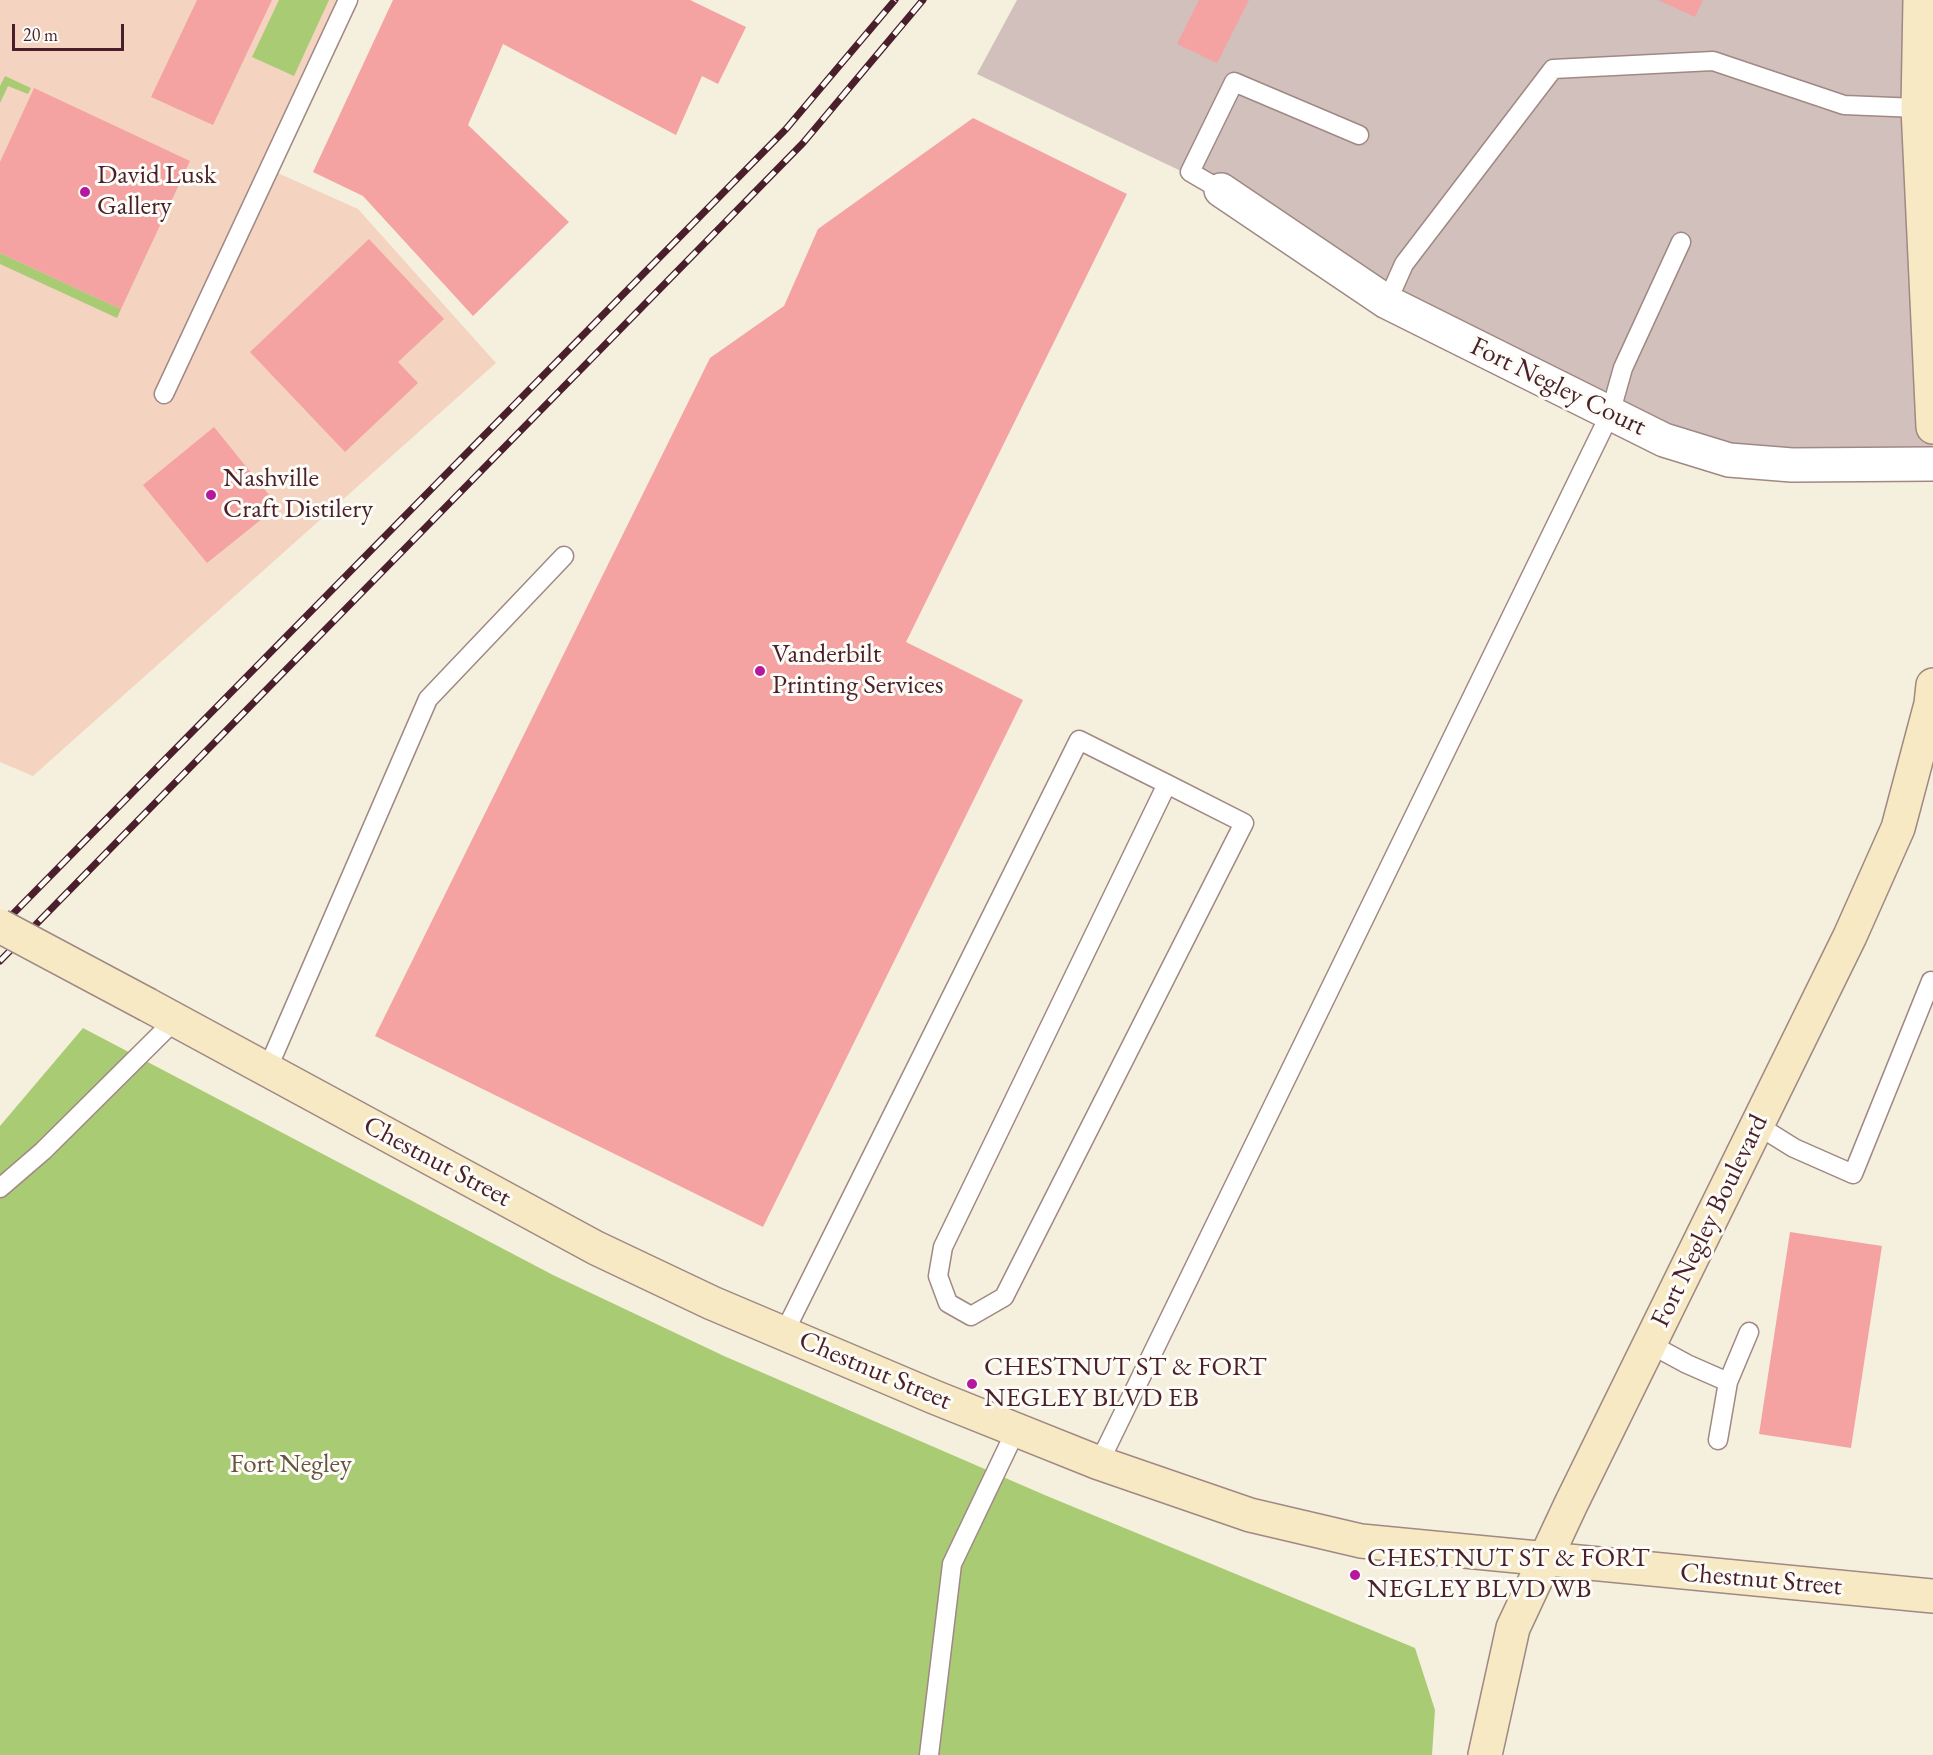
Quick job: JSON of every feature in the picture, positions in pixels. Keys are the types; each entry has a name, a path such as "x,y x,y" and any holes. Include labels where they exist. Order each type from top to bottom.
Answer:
{"street":[{"path":"1920,0 1918,108 1933,427"},
{"name":"Fort Negley Court","path":"1221,190 1387,302 1664,440 1729,460 1792,465 1933,464"},
{"name":"Fort Negley Boulevard","path":"1485,1755 1513,1628 1544,1560 1850,936 1898,828 1931,704 1933,685"},
{"name":"Chestnut Street","path":"0,926 596,1248 712,1303 1099,1463 1250,1515 1361,1541 1933,1596"}],"lane":[{"path":"164,394 348,0"},
{"path":"1387,302 1404,264 1553,69 1713,61 1844,105 1918,108"},
{"path":"1221,190 1190,172 1234,82 1359,135"},
{"path":"1099,1463 1610,414 1623,368 1681,242"},
{"path":"267,1070 428,699 564,556"},
{"path":"784,1333 1079,740 1167,784 1244,823 1004,1298 971,1316 948,1303 938,1276 943,1247 1167,784"},
{"path":"1757,1125 1794,1148 1853,1174 1931,981"},
{"path":"0,1188 43,1151 161,1012"},
{"path":"1718,1440 1728,1382 1749,1332"},
{"path":"1650,1344 1728,1382"},
{"path":"929,1755 952,1564 1016,1430"}],"shaded area":[{"path":"0,0 348,0 269,169 358,209 496,363 33,776 0,762"},
{"path":"1017,0 1920,0 1933,464 1664,440 1221,190 977,74"}],"green space":[{"path":"279,0 329,0 294,76 252,57"},
{"path":"5,76 31,88 28,94 8,86 0,103 0,86"},
{"path":"0,253 121,309 117,318 0,264"},
{"name":"Fort Negley","path":"83,1028 553,1275 724,1356 1047,1496 1415,1648 1435,1710 1432,1755 0,1755 0,1126"}],"building":[{"path":"197,0 272,0 213,125 151,97"},
{"path":"393,0 690,0 746,27 718,84 702,76 676,135 503,44 468,125 569,222 473,316 363,196 313,172"},
{"path":"1199,0 1249,0 1217,63 1177,44"},
{"path":"1658,0 1703,0 1695,17"},
{"path":"34,88 190,161 121,309 0,253 0,162"},
{"name":"Vanderbilt Printing Services","path":"973,118 1127,194 906,642 1023,700 763,1227 375,1036 710,358 784,306 818,229"},
{"path":"369,239 444,319 398,362 418,383 345,452 250,352"},
{"name":"Nashville Craft Distilery","path":"214,427 278,506 207,563 143,485"},
{"path":"1790,1232 1882,1246 1851,1448 1759,1434"}],"railway":[{"path":"0,927 786,129 895,0"},
{"path":"0,961 803,143 923,0"}],"place":[{"name":"David Lusk Gallery","path":"85,192"},
{"name":"Nashville Craft Distilery","path":"211,495"},
{"name":"Vanderbilt Printing Services","path":"760,671"},
{"name":"CHESTNUT ST & FORT NEGLEY BLVD EB","path":"972,1384"},
{"name":"CHESTNUT ST & FORT NEGLEY BLVD WB","path":"1355,1575"}]}
